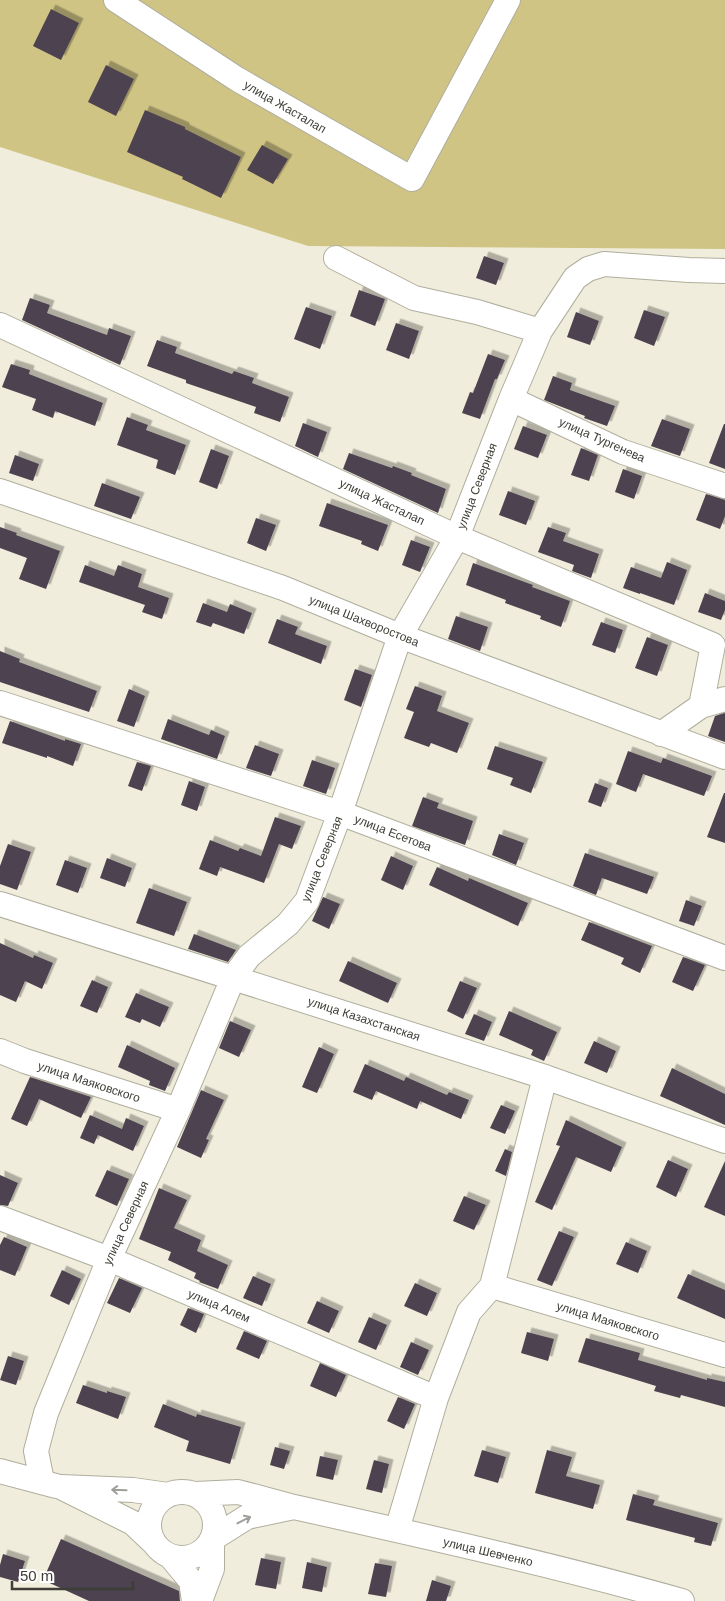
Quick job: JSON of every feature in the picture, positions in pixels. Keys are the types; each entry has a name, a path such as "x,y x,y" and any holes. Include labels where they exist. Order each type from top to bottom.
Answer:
{"street":[{"name":"улица Жасталап","path":"116,0 237,79 412,179 508,0"},
{"path":"336,258 414,298 477,312 540,331"},
{"name":"улица Северная","path":"52,1484 36,1451 46,1413 109,1259 178,1110 233,978 249,956 288,924 307,901 340,813 400,636 457,537 511,398 540,331 575,278 588,269 604,264 725,271"},
{"name":"улица Жасталап","path":"0,325 457,537 713,645 702,706"},
{"name":"улица Тургенева","path":"511,398 623,452 725,486"},
{"name":"улица Шахворостова","path":"0,491 283,588 400,636 725,757"},
{"path":"661,734 702,706 725,699"},
{"name":"улица Есетова","path":"0,704 340,813 725,958"},
{"name":"улица Казахстанская","path":"0,904 545,1077 725,1141"},
{"name":"улица Маяковского","path":"0,1052 178,1110"},
{"path":"397,1530 436,1398 469,1312 492,1286 545,1077"},
{"name":"улица Алем","path":"0,1218 109,1259 436,1398"},
{"name":"улица Маяковского","path":"492,1286 725,1355"},
{"path":"0,1471 52,1484 133,1490 168,1495 182,1492 195,1494 211,1508 215,1518 215,1529 212,1539 199,1554 190,1557 171,1557"},
{"path":"52,1484 133,1523 160,1550 171,1557 191,1580 194,1601"},
{"name":"улица Шевченко","path":"195,1494 238,1492 294,1507 606,1580 682,1601"},
{"path":"152,1541 149,1520 152,1509 168,1495"},
{"path":"212,1539 247,1517 294,1507"},
{"path":"200,1601 212,1569 212,1539"}],"shaded area":[{"path":"0,0 725,0 725,249 308,246 0,147"}],"building":[{"path":"51,9 79,23 61,60 33,46"},
{"path":"106,65 134,79 116,116 88,102"},
{"path":"145,110 185,127 185,129 241,157 221,198 182,179 183,177 127,152"},
{"path":"262,145 288,159 273,184 247,170"},
{"path":"484,256 504,263 496,285 476,278"},
{"path":"359,290 385,299 375,326 350,316"},
{"path":"30,298 50,305 47,313 107,335 109,328 131,336 120,365 22,320"},
{"path":"306,307 332,316 320,349 294,339"},
{"path":"644,310 665,317 654,346 634,338"},
{"path":"576,312 599,321 590,345 567,337"},
{"path":"396,323 419,331 409,359 386,350"},
{"path":"157,340 177,347 175,353 232,374 234,371 254,378 252,383 289,397 280,422 254,413 256,407 186,383 186,380 147,366"},
{"path":"488,354 505,360 497,379 495,379 480,419 462,413 470,392 473,393"},
{"path":"11,364 30,370 29,374 103,403 95,426 55,411 53,418 32,410 36,399 2,387"},
{"path":"553,376 572,383 570,390 615,406 607,426 544,400"},
{"path":"127,417 148,425 146,430 186,445 175,475 156,468 158,460 117,445"},
{"path":"662,419 690,429 680,456 651,446"},
{"path":"303,423 327,432 318,457 295,446"},
{"path":"725,424 725,469 709,463"},
{"path":"523,426 547,435 538,458 514,449"},
{"path":"581,448 598,455 589,481 571,475"},
{"path":"211,449 229,456 217,489 199,482"},
{"path":"349,453 412,473 411,475 446,489 438,513 343,469"},
{"path":"15,455 39,464 33,481 9,473"},
{"path":"623,469 642,476 634,499 615,492"},
{"path":"102,483 140,497 131,519 94,506"},
{"path":"508,491 535,501 526,525 499,515"},
{"path":"706,494 725,500 725,516 720,529 696,520"},
{"path":"327,503 388,525 378,551 361,544 362,541 319,526"},
{"path":"256,518 276,525 266,551 247,543"},
{"path":"0,527 60,551 46,589 19,579 27,558 0,548"},
{"path":"548,527 566,533 563,541 599,554 591,578 572,571 574,565 538,552"},
{"path":"411,540 430,547 420,572 402,565"},
{"path":"667,562 687,570 674,605 623,588 631,567 661,578"},
{"path":"473,563 570,601 561,627 540,619 541,616 505,603 506,600 466,585"},
{"path":"85,565 114,576 118,565 142,574 138,587 169,598 162,619 142,612 145,605 79,582"},
{"path":"705,593 725,601 725,610 721,620 698,612"},
{"path":"203,603 227,612 230,604 252,613 244,634 213,623 211,627 196,622"},
{"path":"456,616 488,627 480,651 448,639"},
{"path":"277,619 298,627 295,634 327,646 321,664 268,643"},
{"path":"601,622 623,630 615,653 592,645"},
{"path":"647,637 668,645 657,676 635,668"},
{"path":"0,651 20,659 19,662 97,691 89,712 0,682"},
{"path":"355,669 372,675 361,707 344,700"},
{"path":"415,686 442,696 437,711 469,723 457,753 431,743 429,747 404,738 414,712 406,709"},
{"path":"129,689 145,696 134,727 117,721"},
{"path":"725,713 725,742 708,736 715,716"},
{"path":"168,719 209,735 211,730 225,736 217,759 161,739"},
{"path":"10,721 65,741 65,739 81,744 73,766 47,756 47,758 2,743"},
{"path":"255,745 279,754 271,776 246,768"},
{"path":"495,746 543,762 531,793 510,785 513,778 487,769"},
{"path":"628,751 661,763 663,758 712,776 704,796 643,774 636,792 616,784"},
{"path":"312,760 335,768 326,794 303,786"},
{"path":"137,762 151,766 142,791 128,786"},
{"path":"189,781 205,787 197,811 181,805"},
{"path":"595,783 608,788 601,807 588,802"},
{"path":"725,793 725,843 707,837"},
{"path":"423,797 439,803 437,808 473,821 465,845 412,826"},
{"path":"275,817 301,826 292,849 279,844 264,883 220,867 217,876 199,869 210,840 238,851 240,848 261,856"},
{"path":"499,834 524,843 516,865 492,855"},
{"path":"8,844 31,852 17,890 0,884 0,866"},
{"path":"585,853 654,877 647,894 602,878 596,895 573,886"},
{"path":"391,856 413,866 403,890 381,880"},
{"path":"107,858 132,868 125,887 100,878"},
{"path":"65,860 87,868 78,893 56,885"},
{"path":"437,867 468,881 469,878 528,903 518,926 429,885"},
{"path":"149,888 187,902 174,936 136,923"},
{"path":"323,897 340,904 329,929 312,921"},
{"path":"686,900 702,906 694,926 679,921"},
{"path":"589,922 652,946 640,973 621,964 624,958 581,940"},
{"path":"194,934 236,950 228,962 188,949"},
{"path":"0,943 33,958 34,955 53,963 42,989 25,981 16,1002 0,995"},
{"path":"683,957 705,965 693,991 672,982"},
{"path":"348,961 397,983 388,1003 339,981"},
{"path":"92,980 108,987 97,1013 80,1006"},
{"path":"460,981 477,988 463,1019 447,1011"},
{"path":"136,993 169,1007 160,1027 142,1019 140,1023 125,1017"},
{"path":"509,1011 557,1032 544,1061 531,1055 533,1050 499,1035"},
{"path":"474,1014 492,1022 484,1041 465,1034"},
{"path":"230,1021 251,1030 239,1057 219,1048"},
{"path":"594,1041 616,1051 607,1073 584,1063"},
{"path":"127,1045 175,1068 165,1091 149,1085 150,1081 118,1067"},
{"path":"319,1047 334,1054 317,1093 302,1087"},
{"path":"365,1064 404,1081 406,1077 447,1095 449,1092 469,1100 461,1119 420,1101 417,1109 376,1091 372,1100 353,1092"},
{"path":"672,1068 725,1094 725,1125 660,1096"},
{"path":"30,1077 91,1097 81,1118 39,1099 27,1126 11,1119"},
{"path":"201,1090 224,1100 206,1139 209,1140 201,1158 177,1147"},
{"path":"501,1105 515,1111 505,1134 490,1128"},
{"path":"90,1115 122,1129 126,1118 144,1126 133,1151 98,1135 94,1144 80,1138"},
{"path":"566,1120 622,1147 611,1172 576,1157 552,1210 535,1202 560,1146 556,1145"},
{"path":"505,1149 512,1152 506,1176 495,1171"},
{"path":"668,1160 688,1169 676,1197 656,1187"},
{"path":"725,1161 725,1216 704,1207"},
{"path":"107,1170 129,1179 117,1206 95,1196"},
{"path":"0,1175 18,1183 8,1206 0,1205"},
{"path":"159,1188 187,1200 174,1228 201,1240 197,1251 228,1265 218,1289 199,1282 194,1278 196,1273 168,1260 171,1252 139,1239"},
{"path":"464,1196 486,1205 474,1230 453,1221"},
{"path":"559,1231 574,1237 552,1286 537,1280"},
{"path":"4,1237 27,1247 15,1276 0,1270 0,1245"},
{"path":"626,1242 647,1251 638,1273 616,1264"},
{"path":"62,1270 81,1279 69,1305 50,1296"},
{"path":"688,1274 725,1290 725,1319 677,1298"},
{"path":"253,1276 271,1284 262,1306 243,1298"},
{"path":"119,1278 142,1288 130,1313 107,1303"},
{"path":"415,1283 437,1293 427,1316 404,1306"},
{"path":"317,1301 339,1311 329,1333 307,1323"},
{"path":"188,1308 204,1314 196,1333 180,1325"},
{"path":"369,1317 387,1325 376,1350 358,1342"},
{"path":"244,1331 267,1341 259,1359 236,1349"},
{"path":"527,1332 554,1339 548,1361 521,1353"},
{"path":"586,1338 640,1353 638,1360 707,1380 707,1378 725,1382 725,1407 681,1395 680,1398 654,1391 656,1386 578,1362"},
{"path":"411,1342 429,1350 418,1375 400,1367"},
{"path":"8,1356 24,1361 16,1385 0,1380"},
{"path":"320,1363 346,1375 336,1397 310,1386"},
{"path":"83,1385 126,1397 118,1419 76,1403"},
{"path":"398,1397 415,1404 404,1429 387,1421"},
{"path":"163,1404 196,1417 197,1414 241,1427 230,1464 186,1451 189,1441 154,1427"},
{"path":"275,1447 290,1451 284,1469 270,1465"},
{"path":"482,1450 506,1457 498,1483 474,1476"},
{"path":"547,1450 572,1457 566,1476 600,1485 593,1509 535,1493"},
{"path":"320,1456 338,1460 333,1480 316,1476"},
{"path":"374,1460 389,1464 382,1493 366,1489"},
{"path":"633,1494 655,1500 653,1505 718,1523 711,1546 694,1542 695,1538 626,1520"},
{"path":"61,1539 179,1591 180,1601 89,1601 43,1580"},
{"path":"3,1554 25,1561 18,1582 0,1577 0,1565"},
{"path":"261,1558 281,1562 276,1589 255,1585"},
{"path":"307,1562 327,1567 322,1592 302,1588"},
{"path":"375,1563 392,1566 386,1597 368,1594"},
{"path":"432,1580 451,1586 446,1601 426,1601"}]}
